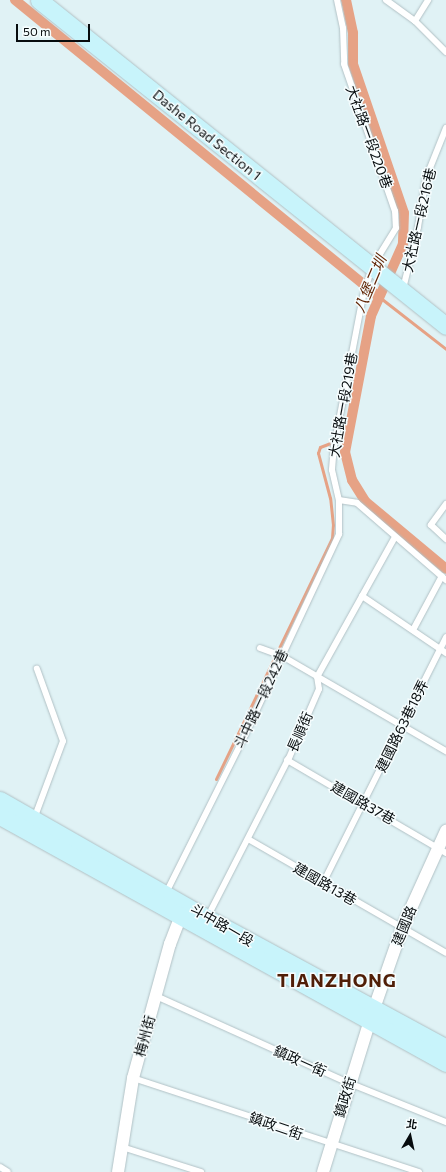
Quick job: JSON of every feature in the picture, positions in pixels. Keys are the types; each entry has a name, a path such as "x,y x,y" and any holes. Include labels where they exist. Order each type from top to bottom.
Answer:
{"main road":[{"name":"Dashe Road Section 1","path":"40,0 401,289"},
{"path":"401,289 446,326"},
{"name":"斗中路一段","path":"0,800 31,825 183,910 205,924 372,1016 446,1064"},
{"name":"斗中路一段","path":"0,816 31,825"},
{"name":"斗中路一段","path":"124,877 166,893 183,910"},
{"name":"斗中路一段","path":"372,1016 446,1048"}],"street":[{"name":"建國路","path":"372,1016 402,928 442,850 446,831"},
{"name":"梅州街","path":"118,1172 133,1078 156,996 183,910"},
{"name":"鎮政街","path":"323,1172 349,1083 372,1016"}],"lane":[{"name":"大社路一段220巷","path":"337,0 343,28 344,64 395,211 396,228 373,268"},
{"path":"386,0 415,21 446,52"},
{"path":"415,21 428,0"},
{"name":"大社路一段216巷","path":"401,289 418,227 426,178 446,128"},
{"name":"大社路一段219巷","path":"339,500 332,470 334,446 363,296 373,268"},
{"path":"339,500 357,503 444,578 413,630"},
{"name":"斗中路一段242巷","path":"166,893 282,656 339,534 339,500"},
{"path":"446,504 431,526 446,539"},
{"name":"長順街","path":"205,924 287,760 319,689 317,677 395,537"},
{"path":"362,596 446,654"},
{"name":"建國路63巷18弄","path":"323,883 446,637"},
{"path":"260,648 282,656 446,752"},
{"path":"31,825 63,741 37,669"},
{"name":"建國路37巷","path":"287,760 364,803 442,850"},
{"name":"建國路13巷","path":"248,839 446,953"},
{"name":"鎮政一街","path":"156,996 349,1083 446,1122"},
{"name":"鎮政二街","path":"133,1078 419,1172"},
{"path":"122,1147 201,1172"},
{"path":"0,1166 8,1172"}],"waterway":[{"path":"15,0 378,296"},
{"name":"八堡二圳","path":"346,0 353,33 353,64 404,213 403,244 371,316 345,452 352,480 366,502 446,569"},
{"path":"378,296 446,349"},
{"path":"216,779 332,538 333,525 330,498 318,453 320,447 348,436"}],"district":[{"name":"TIANZHONG","path":"337,980"}]}
